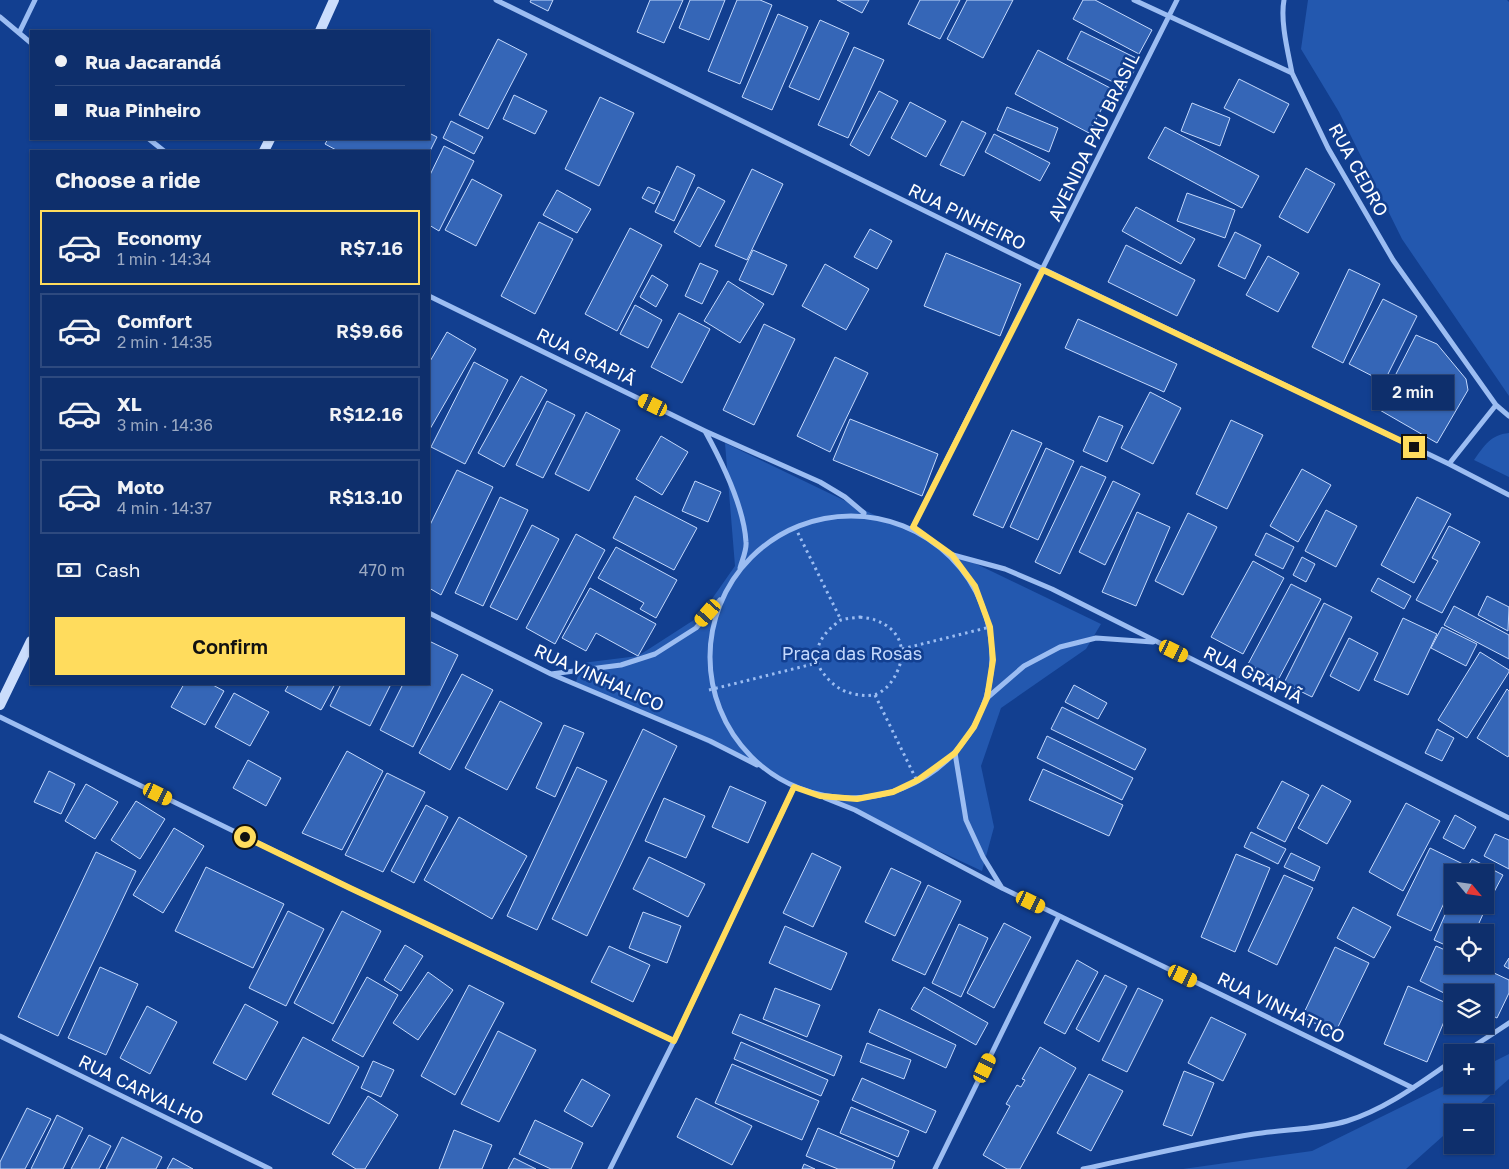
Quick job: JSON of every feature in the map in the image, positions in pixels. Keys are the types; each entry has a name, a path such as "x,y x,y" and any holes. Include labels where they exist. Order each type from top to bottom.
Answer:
{"main road":[{"path":"320,30 334,0"},
{"path":"0,705 30,643"}],"street":[{"path":"19,33 35,0"},
{"name":"RUA PINHEIRO","path":"496,0 1043,270 1449,464 1509,495"},
{"path":"1134,0 1292,73"},
{"name":"AVENIDA PAU BRASIL","path":"913,527 1177,0"},
{"name":"RUA CEDRO","path":"1284,0 1286,36 1292,73 1328,148 1393,260 1496,405 1509,416"},
{"path":"0,17 30,42"},
{"path":"150,140 163,150"},
{"name":"RUA GRAPIÃ","path":"430,296 704,431 820,482 845,497 864,513"},
{"path":"1449,464 1496,405"},
{"path":"551,674 621,665 654,654 696,628 721,598 740,569 747,544 741,515 732,486 718,454 704,431"},
{"path":"740,569 795,526 807,521 864,513 880,516 913,527 952,555 975,586 990,627 993,660 987,698 974,727 955,753 918,780 893,792 857,799 820,796"},
{"name":"RUA GRAPIÃ","path":"952,555 1005,569 1052,589 1509,818"},
{"path":"721,598 709,643 709,690 729,731 759,766 794,787 855,810 1002,888"},
{"name":"RUA VINHALICO","path":"430,614 551,674 710,741 759,766"},
{"path":"987,698 1024,666 1060,647 1096,638 1156,642"},
{"path":"0,718 350,888 674,1041"},
{"path":"955,753 966,820 982,857 1002,888"},
{"path":"610,1169 674,1041 794,787"},
{"name":"RUA VINHATICO","path":"1002,888 1413,1088"},
{"path":"935,1169 1059,916"},
{"path":"1477,1044 1509,1023"},
{"name":"RUA CARVALHO","path":"0,1036 270,1169"},
{"path":"1083,1169 1190,1146 1256,1134 1319,1128 1348,1120 1374,1110 1413,1088 1444,1067"}],"path":[{"path":"795,526 841,620"},
{"path":"860,617 875,619 887,626 897,636 902,649 901,664 894,678 887,688 876,695 855,695 841,690 826,678 817,663 819,642 841,620 860,617"},
{"path":"902,649 990,627"},
{"path":"709,690 817,663"},
{"path":"876,695 918,780"}],"green space":[{"path":"1308,0 1507,0 1509,2 1509,396 1402,239 1339,112 1301,49"},
{"path":"1509,433 1509,477 1474,460 1492,438"},
{"name":"Praça das Rosas","path":"725,443 1101,624 1086,649 1001,708 981,766 994,827 982,871 576,682 582,663 638,656 700,616 735,566"},
{"path":"1509,1054 1509,1079 1494,1092 1494,1062"},
{"path":"1444,1086 1444,1094 1492,1094 1480,1104 1444,1104 1444,1135 1406,1169 1183,1169 1312,1151"}],"building":[{"path":"531,0 553,0 548,11 530,2"},
{"path":"650,0 683,0 664,43 637,32"},
{"path":"690,0 725,0 709,40 679,28"},
{"path":"737,0 760,0 772,5 740,84 708,71"},
{"path":"837,0 869,0 862,13"},
{"path":"920,0 960,0 940,39 908,24"},
{"path":"967,0 1013,0 983,58 947,39"},
{"path":"1083,0 1095,0 1152,30 1139,54 1073,19"},
{"path":"778,14 808,27 772,110 742,97"},
{"path":"820,20 849,33 819,100 789,87"},
{"path":"1081,31 1140,60 1125,88 1067,59"},
{"path":"498,39 527,54 488,129 459,115"},
{"path":"854,47 884,60 848,138 818,125"},
{"path":"1038,50 1112,89 1089,133 1015,94"},
{"path":"1239,79 1289,104 1274,133 1224,108"},
{"path":"879,91 898,101 869,156 850,145"},
{"path":"514,95 547,111 535,134 503,119"},
{"path":"600,97 634,113 599,186 565,169"},
{"path":"910,102 946,121 926,157 891,138"},
{"path":"1192,103 1230,118 1220,146 1181,131"},
{"path":"1007,107 1058,128 1049,152 997,130"},
{"path":"451,121 483,137 474,154 443,138"},
{"path":"962,121 986,133 964,176 940,165"},
{"path":"1165,127 1259,176 1242,208 1148,158"},
{"path":"430,134 437,137 430,151 336,150 325,144 327,140 430,140"},
{"path":"994,134 1050,163 1040,181 985,152"},
{"path":"444,146 474,161 439,231 430,226 430,175"},
{"path":"677,166 695,175 674,221 655,212"},
{"path":"1306,168 1335,184 1308,233 1279,217"},
{"path":"752,169 783,184 747,260 715,246"},
{"path":"472,179 502,195 476,246 445,230"},
{"path":"648,187 660,192 654,204 642,198"},
{"path":"698,187 725,201 700,247 674,232"},
{"path":"557,190 591,209 577,233 543,215"},
{"path":"1187,193 1235,210 1225,238 1177,221"},
{"path":"1136,207 1195,239 1181,264 1122,231"},
{"path":"539,222 573,239 535,314 501,296"},
{"path":"630,228 662,245 617,331 585,314"},
{"path":"870,229 892,241 877,269 854,257"},
{"path":"1235,232 1261,245 1245,279 1218,266"},
{"path":"1126,245 1195,280 1177,316 1108,282"},
{"path":"753,250 787,265 773,295 739,280"},
{"path":"946,253 1021,284 1000,336 924,306"},
{"path":"1268,256 1299,273 1278,312 1246,295"},
{"path":"700,263 718,271 702,304 685,296"},
{"path":"825,264 869,289 846,330 802,306"},
{"path":"1349,269 1380,284 1343,363 1312,347"},
{"path":"652,275 668,285 656,307 640,297"},
{"path":"728,281 764,304 740,343 704,321"},
{"path":"1383,299 1417,316 1384,382 1349,364"},
{"path":"635,305 662,320 648,348 620,334"},
{"path":"679,313 710,329 682,383 651,367"},
{"path":"1078,319 1177,364 1164,392 1065,348"},
{"path":"764,324 795,339 754,425 723,410"},
{"path":"447,332 476,349 430,429 430,361"},
{"path":"1416,335 1437,344 1466,379 1468,390 1437,443 1378,409"},
{"path":"835,357 868,373 830,452 797,436"},
{"path":"474,362 508,380 465,464 431,447"},
{"path":"521,376 547,390 504,467 478,453"},
{"path":"1150,392 1181,408 1153,464 1121,448"},
{"path":"547,401 575,415 543,478 516,465"},
{"path":"586,412 620,430 589,491 555,474"},
{"path":"1099,416 1123,426 1107,462 1083,451"},
{"path":"850,419 938,454 922,496 833,460"},
{"path":"1231,420 1263,435 1227,509 1196,494"},
{"path":"1012,430 1042,443 1003,528 973,515"},
{"path":"661,436 688,452 662,495 636,479"},
{"path":"1046,448 1074,461 1038,540 1010,527"},
{"path":"1081,466 1106,477 1060,574 1035,562"},
{"path":"1302,469 1331,485 1298,542 1270,526"},
{"path":"457,470 493,487 441,595 430,589 430,525"},
{"path":"695,481 721,492 708,522 682,511"},
{"path":"1113,481 1140,494 1105,565 1079,552"},
{"path":"635,496 697,528 674,570 613,538"},
{"path":"500,497 528,510 483,606 455,593"},
{"path":"1417,497 1451,514 1414,583 1381,565"},
{"path":"1326,510 1357,526 1336,567 1305,551"},
{"path":"1137,512 1170,527 1136,606 1102,592"},
{"path":"1188,513 1217,527 1183,595 1155,581"},
{"path":"532,525 559,539 517,620 490,607"},
{"path":"1449,526 1480,542 1442,613 1416,600 1438,561 1432,558"},
{"path":"1266,533 1294,547 1283,569 1255,555"},
{"path":"576,534 605,550 555,644 526,628"},
{"path":"616,547 677,580 656,618 640,609 644,603 598,578"},
{"path":"1302,557 1315,564 1306,582 1293,575"},
{"path":"1253,561 1284,578 1243,654 1211,637"},
{"path":"1378,578 1411,596 1404,609 1371,591"},
{"path":"1291,584 1321,599 1278,680 1248,664"},
{"path":"590,588 656,624 638,656 596,633 586,651 562,638"},
{"path":"1487,596 1509,607 1508,631 1478,615"},
{"path":"1324,603 1352,617 1312,697 1284,683"},
{"path":"1454,606 1509,635 1509,659 1444,625"},
{"path":"1403,618 1437,634 1408,695 1374,680"},
{"path":"1442,627 1477,644 1466,666 1431,648"},
{"path":"1349,638 1378,653 1359,691 1330,676"},
{"path":"430,641 458,655 413,747 380,730 402,685 430,685"},
{"path":"1480,652 1509,670 1509,672 1467,738 1438,720"},
{"path":"462,674 493,690 450,770 419,753"},
{"path":"183,685 213,685 224,691 205,725 171,707"},
{"path":"288,685 334,685 321,710 285,691"},
{"path":"340,685 390,685 370,726 330,706"},
{"path":"1074,685 1107,703 1098,719 1065,702"},
{"path":"1507,689 1509,691 1508,757 1477,738"},
{"path":"234,693 269,712 250,746 215,727"},
{"path":"500,701 542,723 507,790 465,768"},
{"path":"1062,707 1146,749 1135,770 1051,729"},
{"path":"564,725 584,733 555,797 536,788"},
{"path":"643,729 677,746 587,936 552,919"},
{"path":"1437,729 1454,738 1442,761 1425,753"},
{"path":"1047,736 1133,778 1122,800 1037,758"},
{"path":"347,751 383,771 342,850 302,833"},
{"path":"248,760 281,778 266,806 233,788"},
{"path":"577,767 607,781 537,930 507,916"},
{"path":"1043,769 1123,805 1109,836 1029,800"},
{"path":"49,771 75,784 61,814 34,802"},
{"path":"387,773 425,792 383,872 345,855"},
{"path":"1282,781 1309,795 1285,842 1257,828"},
{"path":"86,784 118,802 95,839 65,821"},
{"path":"1322,785 1351,801 1327,844 1298,828"},
{"path":"730,786 766,802 748,843 712,827"},
{"path":"664,798 705,816 686,858 645,841"},
{"path":"136,801 165,819 140,859 111,840"},
{"path":"1406,803 1440,821 1403,891 1369,872"},
{"path":"426,805 448,817 414,883 391,871"},
{"path":"1455,815 1476,827 1464,849 1443,838"},
{"path":"459,817 527,856 492,919 424,880"},
{"path":"174,828 204,846 163,913 133,895"},
{"path":"1251,832 1286,849 1278,864 1244,847"},
{"path":"1495,834 1509,840 1509,869 1484,856"},
{"path":"1430,848 1463,864 1444,864 1444,903 1431,931 1397,915"},
{"path":"96,852 136,871 58,1036 18,1017"},
{"path":"812,853 841,867 813,927 783,913"},
{"path":"1291,853 1320,867 1314,881 1284,867"},
{"path":"1236,854 1270,868 1235,952 1201,937"},
{"path":"649,857 705,884 688,917 633,889"},
{"path":"1472,859 1482,864 1469,864"},
{"path":"206,867 284,904 253,968 175,931"},
{"path":"891,868 921,882 895,936 865,922"},
{"path":"1494,870 1503,875 1494,892"},
{"path":"1284,875 1313,888 1277,965 1248,951"},
{"path":"928,885 961,901 925,975 892,960"},
{"path":"1353,907 1391,927 1374,958 1337,938"},
{"path":"288,911 324,929 286,1006 249,988"},
{"path":"342,911 381,931 333,1024 294,1003"},
{"path":"643,912 681,926 667,963 629,948"},
{"path":"1445,914 1483,914 1479,924 1444,924 1444,944 1434,940"},
{"path":"1004,923 1031,937 994,1008 967,993"},
{"path":"959,924 988,938 961,997 932,983"},
{"path":"785,926 847,953 831,990 769,963"},
{"path":"405,945 423,956 401,991 384,980"},
{"path":"609,946 650,965 633,1002 591,982"},
{"path":"1436,946 1444,950 1444,974 1494,973 1509,980 1509,993 1497,1018 1494,1016 1494,984 1444,984 1444,993 1420,981"},
{"path":"1335,947 1369,963 1335,1033 1302,1017"},
{"path":"1509,958 1509,969 1504,966"},
{"path":"1077,960 1098,972 1065,1034 1044,1023"},
{"path":"100,967 138,984 106,1055 68,1038"},
{"path":"428,972 453,990 418,1040 393,1023"},
{"path":"1105,975 1127,986 1099,1042 1076,1029"},
{"path":"367,977 398,995 363,1057 332,1040"},
{"path":"469,985 504,1003 455,1095 421,1076"},
{"path":"1408,986 1444,1002 1444,1022 1427,1062 1384,1044"},
{"path":"924,987 988,1023 976,1045 911,1009"},
{"path":"775,988 820,1005 807,1037 763,1019"},
{"path":"1138,988 1163,1000 1127,1072 1102,1060"},
{"path":"245,1004 278,1022 246,1080 213,1063"},
{"path":"147,1006 177,1022 150,1074 120,1058"},
{"path":"879,1009 956,1045 946,1068 869,1032"},
{"path":"740,1014 842,1056 834,1076 732,1033"},
{"path":"1211,1017 1246,1034 1223,1081 1188,1063"},
{"path":"498,1031 536,1050 499,1122 461,1104"},
{"path":"303,1037 359,1067 329,1124 272,1094"},
{"path":"741,1042 828,1080 821,1096 734,1059"},
{"path":"867,1043 911,1060 904,1079 860,1062"},
{"path":"1040,1047 1076,1068 1020,1169 1007,1169 983,1155 1010,1106 1006,1104 1017,1085 1021,1087 1025,1080 1022,1079"},
{"path":"373,1061 394,1070 381,1097 361,1088"},
{"path":"732,1064 819,1101 802,1140 715,1103"},
{"path":"1184,1071 1214,1083 1192,1136 1163,1125"},
{"path":"1089,1074 1123,1091 1091,1151 1057,1133"},
{"path":"862,1078 936,1111 926,1133 852,1100"},
{"path":"582,1079 610,1095 592,1127 564,1111"},
{"path":"368,1096 398,1115 365,1169 356,1169 332,1154"},
{"path":"696,1098 752,1126 732,1165 677,1137"},
{"path":"851,1107 909,1131 898,1157 840,1133"},
{"path":"27,1108 51,1119 25,1169 0,1169 0,1162"},
{"path":"57,1115 83,1128 63,1169 31,1169"},
{"path":"535,1120 583,1143 571,1169 551,1169 519,1154"},
{"path":"818,1128 895,1161 892,1169 838,1169 806,1156"},
{"path":"454,1130 492,1145 482,1169 439,1169"},
{"path":"89,1135 111,1146 99,1169 71,1169"},
{"path":"122,1137 162,1157 156,1169 106,1169"},
{"path":"173,1158 193,1169 167,1169"},
{"path":"514,1158 536,1169 508,1169"},
{"path":"804,1164 815,1169 802,1169"}],"route":[{"path":"245,837 674,1041 794,787 820,796 857,799 893,792 918,780 955,753 974,727 987,698 993,660 990,627 975,586 952,555 913,527 1043,270 1414,447"}]}
